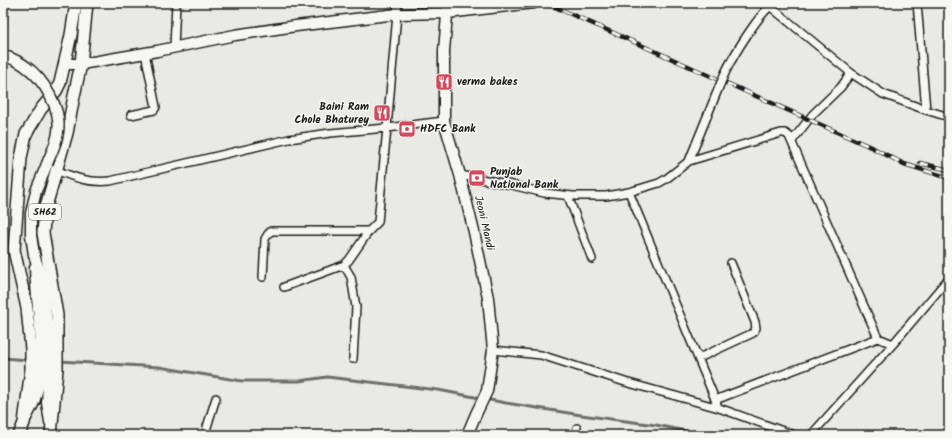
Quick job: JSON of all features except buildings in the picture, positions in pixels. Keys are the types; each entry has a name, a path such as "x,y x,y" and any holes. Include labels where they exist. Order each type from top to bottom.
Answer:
{"main road":[{"name":"SH62","path":"19,435 45,369 45,350 27,308 14,250 21,158 26,134 40,110 56,91 60,83 76,3"},
{"name":"SH62","path":"51,432 55,405 45,369 45,350 57,315 43,233 51,167 67,133 81,64 87,3"},
{"path":"65,64 81,64 174,48 235,35 448,8 534,3"},
{"name":"Jeoni Mandi","path":"448,8 444,51 444,121 460,175 488,298 493,350 487,391 468,435"},
{"path":"3,55 25,66 44,86 56,107 58,115 58,131 51,167 36,191 31,213 31,235 45,350"}],"street":[{"path":"174,48 176,3"},
{"path":"284,287 344,265 349,260 368,231 378,222 398,3"},
{"path":"917,3 926,110"},
{"path":"689,161 730,61 770,4 851,73 883,94 949,117"},
{"path":"131,115 154,110 156,107 145,53"},
{"path":"792,141 813,114 841,87 851,73"},
{"path":"51,167 83,180 96,182 110,181 289,139 330,133 444,121"},
{"path":"460,175 544,193 568,196 606,196 629,192 666,179 689,161 785,133 792,141 878,338"},
{"path":"629,192 719,408"},
{"path":"568,196 592,259"},
{"path":"263,277 265,239 271,231 368,231"},
{"path":"699,358 753,333 756,328 755,322 731,263"},
{"path":"344,265 351,277 356,307 353,359"},
{"path":"811,435 893,344 949,278"},
{"path":"715,400 878,338 893,344"},
{"path":"493,350 541,355 625,382 719,408 794,435"},
{"path":"206,435 216,398"}],"shaded area":[{"path":"3,3 9,3 3,70"}],"waterway":[{"path":"3,358 28,360"},
{"path":"59,361 159,367 242,381 299,381 327,377 438,390 506,403 656,425 705,435"}],"railway":[{"path":"546,3 873,148 904,164 949,178"},
{"path":"920,163 949,170"}],"place":[{"name":"verma bakes","path":"444,82"},
{"name":"Baini Ram Chole Bhaturey","path":"382,113"},
{"name":"HDFC Bank","path":"407,129"},
{"name":"Punjab National Bank","path":"477,178"}]}
